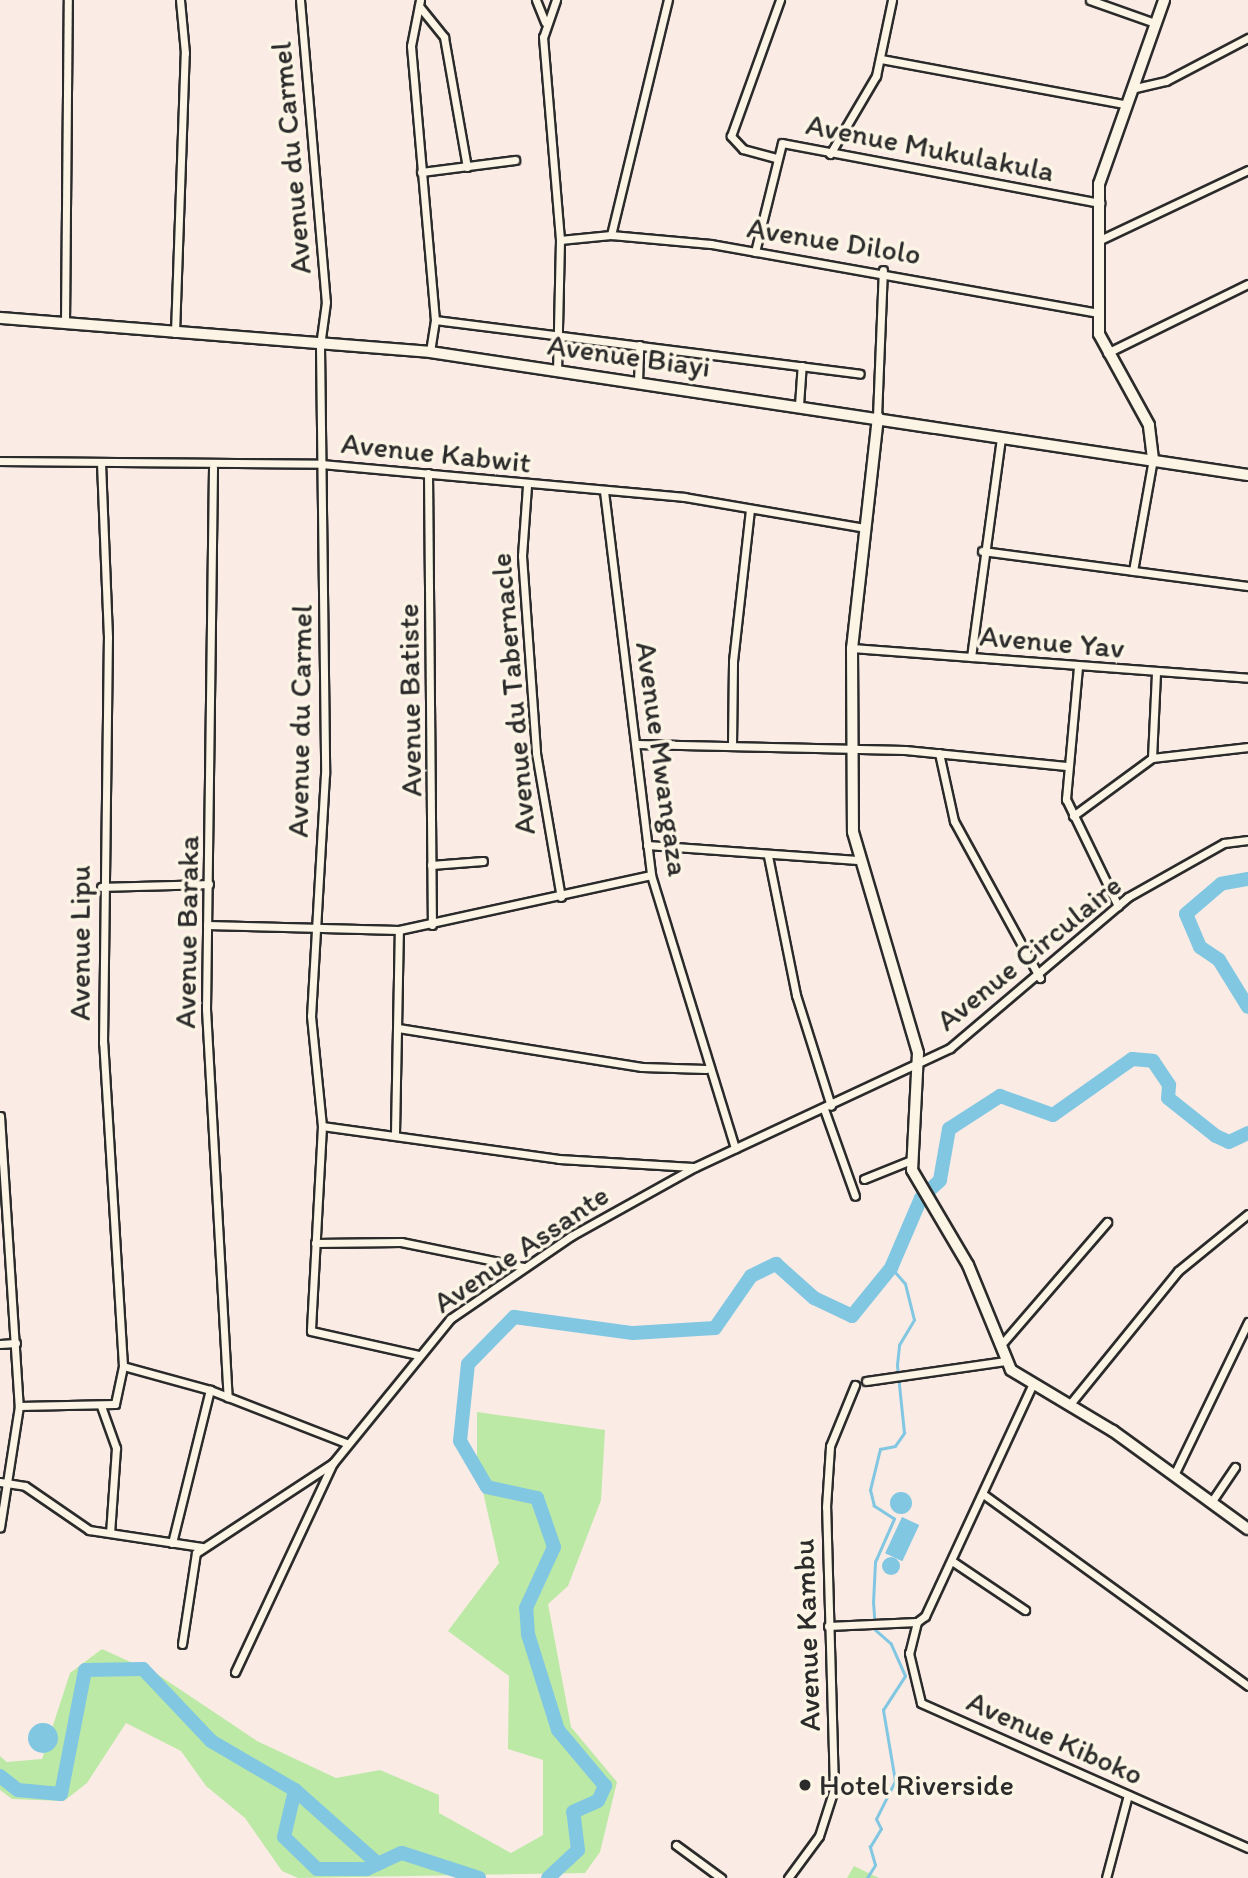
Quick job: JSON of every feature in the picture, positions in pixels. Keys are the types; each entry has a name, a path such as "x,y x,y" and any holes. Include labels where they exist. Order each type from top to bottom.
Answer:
{"street":[{"path":"65,324 68,0"},
{"path":"175,333 186,53 180,0"},
{"name":"Avenue du Carmel","path":"300,0 324,236 320,346 325,774 311,1029 322,1126 313,1336 418,1356"},
{"path":"536,0 545,22 560,240 560,337 557,370"},
{"path":"545,22 556,0"},
{"path":"611,235 668,0"},
{"path":"776,159 743,149 731,136 780,0"},
{"path":"830,154 881,59 892,0"},
{"path":"1090,0 1155,23"},
{"path":"1133,571 1153,459 1149,425 1107,353 1098,313 1102,164 1164,0"},
{"path":"419,3 444,37 467,167"},
{"path":"419,3 411,46 435,320 430,352"},
{"path":"1129,89 1166,81 1248,38"},
{"path":"881,59 1123,104"},
{"name":"Avenue Mukulakula","path":"755,252 782,143 1100,203"},
{"path":"421,173 515,160"},
{"path":"1100,240 1248,170"},
{"name":"Avenue Dilolo","path":"560,240 611,235 755,252 883,270 1098,313"},
{"path":"883,270 878,417 852,648 852,752 857,860 917,1051 911,1160 918,1182 974,1276 1004,1361 1212,1501 1248,1529"},
{"path":"1107,353 1248,285"},
{"name":"Avenue Biayi","path":"0,318 320,346 430,352 799,405 1248,475"},
{"path":"435,320 860,374"},
{"path":"638,382 639,345"},
{"path":"799,405 802,366"},
{"path":"971,657 982,551 1001,437"},
{"name":"Avenue Kabwit","path":"0,461 213,468 322,464 428,473 527,486 604,491 865,528"},
{"name":"Avenue Lipu","path":"101,464 108,660 101,887 103,1043 123,1366 118,1402 101,1406"},
{"name":"Avenue Baraka","path":"213,468 207,925 228,1397"},
{"name":"Avenue Batiste","path":"428,473 432,925"},
{"name":"Avenue du Tabernacle","path":"527,486 522,556 536,753 561,897"},
{"name":"Avenue Mwangaza","path":"604,491 651,875 706,1069 735,1148"},
{"path":"732,746 733,662 750,510"},
{"path":"982,551 1248,586"},
{"name":"Avenue Yav","path":"852,648 1156,674 1248,678"},
{"path":"1078,667 1065,797 1118,906"},
{"path":"1152,758 1156,674"},
{"path":"636,744 939,753 1066,766"},
{"path":"1073,816 1152,758 1248,747"},
{"path":"939,753 954,821 1040,978"},
{"name":"Avenue Circulaire","path":"914,1068 1040,978 1118,906 1224,843 1248,840"},
{"path":"648,845 768,856 857,860"},
{"path":"768,856 796,995 855,1196"},
{"path":"431,865 483,860"},
{"path":"207,925 399,930 561,897 651,875"},
{"path":"101,887 209,884"},
{"path":"395,1133 399,930"},
{"path":"398,1028 633,1065 706,1069"},
{"name":"Avenue Assante","path":"235,1672 333,1463 346,1443 450,1319 524,1267 695,1167 914,1068"},
{"path":"0,1116 19,1406 10,1483 0,1528"},
{"path":"322,1126 395,1133 559,1159 695,1167"},
{"path":"864,1179 911,1160"},
{"path":"1070,1404 1186,1263 1248,1214"},
{"path":"999,1346 1107,1222"},
{"path":"315,1243 401,1242 524,1267"},
{"path":"1174,1475 1248,1322"},
{"path":"0,1343 16,1343"},
{"path":"866,1381 1004,1361"},
{"path":"123,1366 210,1390 346,1443"},
{"path":"828,1626 917,1622 952,1561 1034,1383"},
{"name":"Avenue Kambu","path":"788,1878 819,1836 834,1789 828,1626 830,1447 855,1385"},
{"path":"172,1543 210,1390"},
{"path":"19,1406 101,1406 116,1448 110,1533"},
{"path":"182,1644 189,1569 202,1547 333,1463"},
{"path":"1212,1501 1235,1467"},
{"path":"0,1482 25,1486 78,1525 110,1533 202,1547"},
{"path":"983,1494 1248,1686"},
{"path":"952,1561 1025,1610"},
{"name":"Avenue Kiboko","path":"917,1622 909,1653 921,1703 1248,1847"},
{"path":"1106,1878 1128,1795"},
{"path":"676,1845 721,1878"}],"green space":[{"path":"477,1412 605,1430 601,1500 568,1586 548,1604 571,1727 617,1782 600,1852 585,1873 298,1878 282,1871 245,1818 206,1786 181,1751 126,1723 87,1783 64,1801 12,1799 0,1790 0,1756 7,1762 42,1759 70,1673 102,1649 157,1674 257,1741 336,1778 380,1770 439,1795 439,1813 511,1853 543,1835 543,1760 508,1749 509,1676 448,1631 499,1563 477,1465"},
{"path":"854,1866 879,1878 847,1878"}],"water":[{"path":"897,1492 905,1492 912,1499 912,1507 905,1514 897,1514 890,1507 890,1499"},
{"path":"902,1517 919,1525 902,1561 885,1553"},
{"path":"891,1557 897,1560 900,1566 897,1572 891,1575 885,1572 882,1566 885,1560"},
{"path":"43,1723 54,1727 58,1738 54,1749 43,1753 32,1749 28,1738 32,1727"}],"waterway":[{"path":"1248,879 1221,884 1186,914 1200,947 1219,960 1248,1007"},
{"path":"548,1878 578,1850 573,1812 598,1801 605,1786 558,1730 528,1634 526,1608 554,1547 537,1498 487,1487 460,1441 468,1364 514,1317 633,1333 715,1328 751,1276 776,1264 814,1298 852,1316 891,1268 921,1198 940,1180 949,1129 1000,1096 1053,1115 1132,1059 1153,1061 1169,1085 1168,1098 1216,1136 1229,1142 1248,1133"},
{"path":"867,1878 875,1865 870,1847 881,1829 876,1819 895,1781 883,1710 905,1676 891,1644 875,1630 873,1603 875,1562 894,1519 874,1506 870,1490 880,1449 895,1446 904,1433 897,1365 899,1345 914,1320 905,1284 891,1268"},
{"path":"0,1776 18,1790 61,1794 85,1670 143,1669 211,1741 295,1790 284,1837 317,1869 367,1869 402,1853 479,1878"},
{"path":"295,1790 378,1864"}],"place":[{"name":"Hotel Riverside","path":"805,1785"}]}
